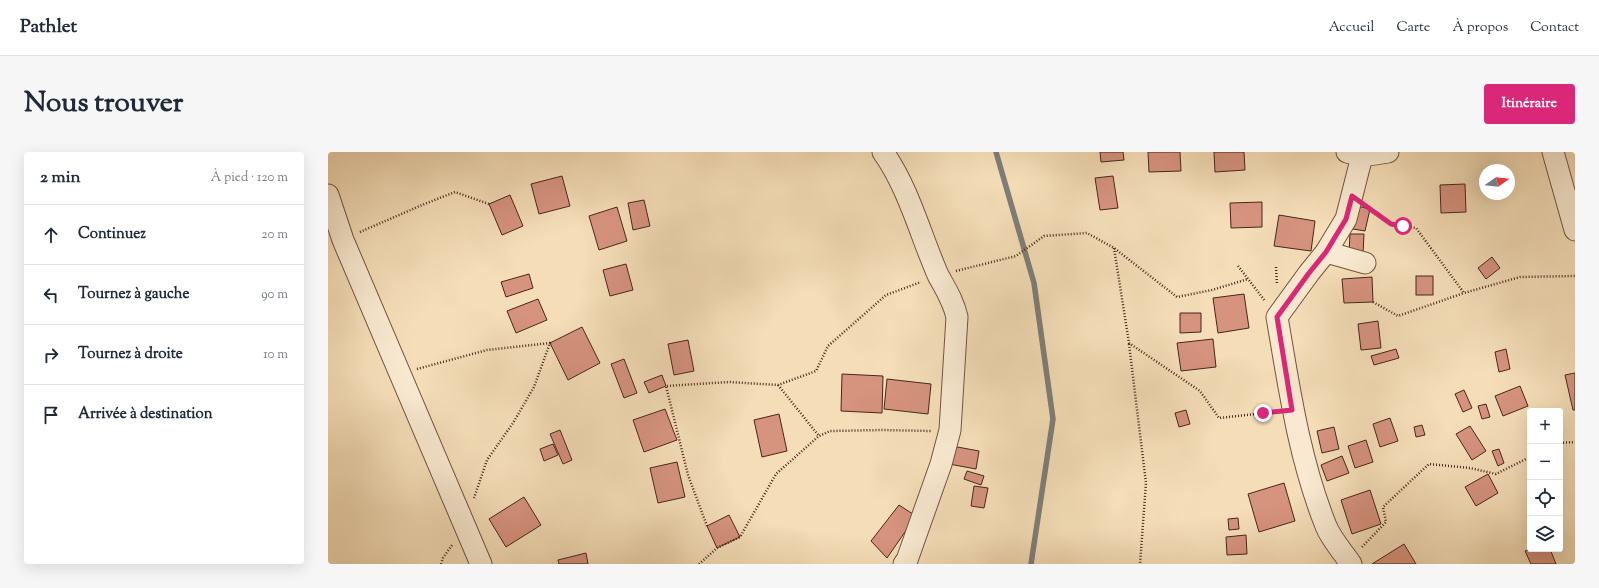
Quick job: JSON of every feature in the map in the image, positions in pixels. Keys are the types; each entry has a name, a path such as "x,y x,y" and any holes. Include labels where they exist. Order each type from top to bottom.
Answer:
{"street":[{"path":"884,152 905,190 938,275 953,303 957,317 950,430 941,464 907,560 904,564"},
{"path":"1350,562 1326,527 1307,469 1292,410 1277,317 1326,252 1346,219 1352,196 1355,154 1388,152"},
{"path":"1553,152 1575,230"},
{"path":"328,195 343,240 481,564"},
{"path":"1326,252 1365,263"}],"path":[{"path":"343,240 455,192 489,204"},
{"path":"1352,196 1391,224 1416,228 1464,293"},
{"path":"707,526 688,475 666,386 729,382 778,385 816,371 828,346 886,295 938,275 1016,256 1044,236 1087,233 1114,248 1177,297 1212,290 1248,279"},
{"path":"1114,248 1129,343 1146,483 1140,564"},
{"path":"1238,266 1277,317"},
{"path":"1373,302 1398,316 1464,293 1520,277 1575,276"},
{"path":"400,373 488,350 550,343 534,387 513,423 487,460 464,526 443,558 441,564"},
{"path":"1129,343 1200,391 1219,418 1292,410"},
{"path":"778,385 819,436"},
{"path":"699,564 717,548 740,537 776,474 819,436 830,431 950,430"},
{"path":"1563,443 1575,442"},
{"path":"1350,562 1386,522 1383,507 1429,464 1470,468 1496,474 1527,458"}],"building":[{"path":"1100,152 1123,152 1124,160 1101,162"},
{"path":"1148,152 1180,152 1181,171 1149,172"},
{"path":"1214,152 1244,152 1245,170 1215,172"},
{"path":"562,176 570,206 539,214 531,184"},
{"path":"1113,176 1118,208 1100,210 1095,178"},
{"path":"1465,184 1466,212 1441,213 1440,185"},
{"path":"510,195 523,226 502,235 489,204"},
{"path":"644,200 650,226 633,230 628,203"},
{"path":"1262,202 1262,227 1231,228 1230,203"},
{"path":"1357,206 1370,209 1365,231 1353,229"},
{"path":"617,207 627,241 599,250 589,216"},
{"path":"1279,215 1315,221 1311,251 1274,246"},
{"path":"1350,234 1364,234 1363,254 1349,253"},
{"path":"1492,257 1500,268 1486,279 1478,268"},
{"path":"626,264 633,290 610,296 603,270"},
{"path":"529,274 533,288 506,297 501,282"},
{"path":"1416,276 1433,276 1433,295 1416,295"},
{"path":"1372,277 1373,302 1344,303 1342,279"},
{"path":"1244,294 1249,328 1218,333 1213,298"},
{"path":"538,299 547,320 516,333 507,311"},
{"path":"1180,313 1201,313 1201,332 1180,333"},
{"path":"1378,321 1381,348 1361,350 1358,324"},
{"path":"582,327 600,363 568,380 550,343"},
{"path":"1213,339 1216,367 1181,371 1177,343"},
{"path":"688,340 694,371 674,375 668,344"},
{"path":"1396,349 1399,358 1374,365 1371,356"},
{"path":"1506,349 1510,369 1499,372 1495,352"},
{"path":"624,359 637,393 624,398 611,364"},
{"path":"1575,373 1575,410 1573,410 1565,375"},
{"path":"842,374 883,376 882,413 841,411"},
{"path":"662,375 666,386 649,393 644,382"},
{"path":"887,379 931,384 928,414 884,409"},
{"path":"1520,386 1528,406 1503,416 1495,396"},
{"path":"1464,390 1472,408 1463,412 1455,394"},
{"path":"1486,404 1490,417 1482,419 1478,406"},
{"path":"665,409 677,440 644,452 633,420"},
{"path":"1186,410 1190,424 1179,427 1175,413"},
{"path":"779,414 787,451 762,457 754,420"},
{"path":"1390,418 1398,441 1380,447 1373,424"},
{"path":"1422,425 1425,435 1416,437 1414,427"},
{"path":"1470,426 1486,451 1472,460 1456,434"},
{"path":"1334,427 1339,449 1322,453 1317,431"},
{"path":"560,430 572,460 563,464 550,434"},
{"path":"1366,440 1373,462 1355,468 1348,446"},
{"path":"553,444 558,455 544,461 540,449"},
{"path":"952,446 979,451 976,469 949,464"},
{"path":"1499,449 1504,463 1498,466 1492,451"},
{"path":"1342,456 1349,473 1327,481 1321,465"},
{"path":"677,462 685,497 658,503 650,468"},
{"path":"967,471 984,476 981,485 964,479"},
{"path":"1488,474 1498,493 1476,506 1465,487"},
{"path":"1284,483 1295,521 1259,532 1248,494"},
{"path":"974,486 988,488 984,508 971,506"},
{"path":"1370,490 1381,524 1352,534 1341,500"},
{"path":"524,497 541,525 506,547 489,519"},
{"path":"899,505 916,516 887,558 871,541"},
{"path":"729,515 740,537 717,548 707,526"},
{"path":"1238,518 1239,529 1229,530 1228,519"},
{"path":"1246,535 1247,554 1227,555 1226,537"},
{"path":"1404,544 1416,564 1372,564"},
{"path":"1525,551 1551,552 1556,564 1531,564"},
{"path":"586,553 588,564 559,564 558,560"}],"waterway":[{"path":"996,152 1034,283 1053,419 1031,564"}],"route":[{"path":"1263,413 1292,410 1277,317 1326,252 1346,219 1352,196 1391,224 1403,226"}]}
